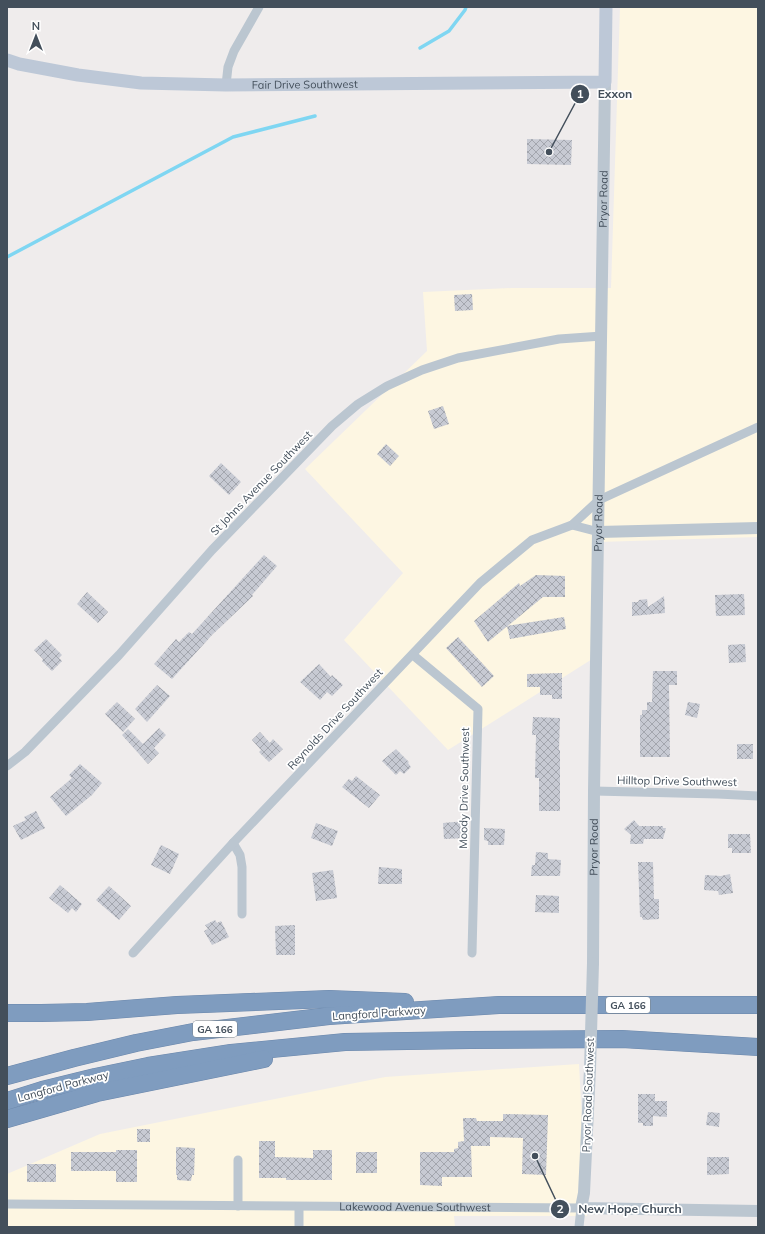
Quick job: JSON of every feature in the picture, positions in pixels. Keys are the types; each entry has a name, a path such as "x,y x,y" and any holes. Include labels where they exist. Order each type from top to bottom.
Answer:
{"highway":[{"path":"7,1013 41,1014 87,1012 177,1005 328,999 499,1006"},
{"name":"Langford Parkway","path":"7,1076 136,1043 201,1031 329,1016 499,1006 758,1005"},
{"name":"Langford Parkway","path":"7,1101 42,1090 148,1066 231,1053 345,1042 622,1039 758,1047"},
{"path":"7,1119 97,1093 345,1042"}],"main road":[{"path":"605,82 606,7"},
{"name":"Fair Drive Southwest","path":"7,60 19,64 78,76 141,83 605,82"}],"street":[{"path":"226,84 228,67 234,51 259,7"},
{"name":"Pryor Road","path":"593,963 594,791 605,82"},
{"name":"St Johns Avenue Southwest","path":"7,766 25,752 119,655 212,550 327,431 358,404 387,386 422,370 458,358 559,339 602,336"},
{"path":"572,526 599,500 758,427"},
{"path":"572,526 599,532 758,528"},
{"name":"Reynolds Drive Southwest","path":"133,953 480,583 532,540 572,526"},
{"name":"Moody Drive Southwest","path":"412,655 478,709 472,953"},
{"name":"Hilltop Drive Southwest","path":"594,791 758,796"},
{"path":"234,844 240,855 242,867 242,914"},
{"name":"Pryor Road Southwest","path":"580,1218 584,1193 593,963"},
{"path":"238,1160 238,1206"},
{"name":"Lakewood Avenue Southwest","path":"7,1204 299,1207 580,1218 758,1211"},
{"path":"299,1207 299,1227"},
{"path":"580,1218 588,1227"}],"shaded area":[{"path":"620,7 758,7 758,537 599,542 597,656 448,750 344,640 403,573 305,469 427,351 423,292 512,288 611,288"},
{"path":"579,1064 587,1216 454,1216 455,1227 7,1227 7,1174 100,1134 385,1077"}],"building":[{"path":"527,139 572,140 571,165 527,164"},
{"path":"472,294 473,310 455,311 454,295"},
{"path":"443,406 449,424 434,429 428,411"},
{"path":"386,444 399,456 390,466 377,454"},
{"path":"221,463 241,482 229,495 209,476"},
{"path":"264,555 277,566 252,595 253,596 212,635 172,679 154,664 176,639 179,642 189,632 192,634"},
{"path":"536,575 565,576 565,597 543,597 488,642 474,621 519,583 520,586"},
{"path":"87,592 108,612 98,623 77,604"},
{"path":"744,594 745,615 716,616 715,595"},
{"path":"664,596 665,613 632,616 632,602 647,599 648,607"},
{"path":"564,617 566,629 510,639 507,626"},
{"path":"458,637 494,676 482,687 446,648"},
{"path":"46,639 62,655 59,658 62,661 52,671 34,650"},
{"path":"745,644 746,662 729,663 728,645"},
{"path":"319,664 331,677 332,675 343,685 332,696 327,692 320,700 300,682"},
{"path":"653,671 677,671 677,685 669,685 670,757 640,757 640,715 642,715 642,710 647,710 647,702 652,702"},
{"path":"562,673 562,699 552,699 552,695 540,695 540,687 527,687 527,674"},
{"path":"157,685 170,696 147,722 135,709"},
{"path":"117,702 135,719 123,732 105,714"},
{"path":"688,702 700,704 697,718 685,715"},
{"path":"533,717 560,718 560,811 539,811 539,778 535,778 536,735 532,735"},
{"path":"159,728 166,735 154,748 159,753 148,764 122,735 128,729 143,744"},
{"path":"260,732 270,743 273,739 283,749 269,762 259,752 261,750 252,740"},
{"path":"737,744 753,744 753,759 737,759"},
{"path":"396,749 409,762 408,763 411,767 404,774 400,771 396,775 382,761"},
{"path":"80,764 102,783 92,795 66,816 50,797 72,778 69,775"},
{"path":"356,776 380,795 369,808 342,787 349,779 352,781"},
{"path":"36,811 45,828 21,840 13,826 26,820 24,817"},
{"path":"634,820 639,826 663,826 663,828 666,828 663,839 644,839 643,844 630,844 631,835 624,829"},
{"path":"465,821 466,838 444,839 443,823"},
{"path":"316,823 338,831 332,846 311,838"},
{"path":"484,828 505,829 504,845 488,845 488,841 484,840"},
{"path":"728,834 750,834 751,853 732,853 732,848 728,848"},
{"path":"161,845 179,854 170,874 151,865"},
{"path":"536,852 548,853 548,859 561,860 560,876 531,876 532,865 535,865"},
{"path":"638,862 653,862 654,899 659,899 659,919 643,920 642,917 640,917"},
{"path":"379,867 402,869 402,884 378,884"},
{"path":"333,870 337,898 316,901 312,873"},
{"path":"730,874 733,893 719,895 718,891 704,890 705,875 721,876"},
{"path":"60,885 82,904 76,912 72,908 68,913 49,898"},
{"path":"109,886 131,906 119,920 96,900"},
{"path":"536,895 559,896 559,913 535,912"},
{"path":"215,920 217,923 221,921 229,937 212,945 204,931 208,929 205,925"},
{"path":"295,925 295,955 276,955 275,926"},
{"path":"638,1094 655,1094 655,1101 667,1101 667,1117 653,1116 653,1126 643,1126 643,1123 638,1123"},
{"path":"708,1112 720,1113 719,1127 706,1125"},
{"path":"503,1114 548,1115 546,1175 522,1174 523,1138 490,1137 490,1146 471,1146 472,1177 442,1177 442,1186 420,1185 420,1152 454,1152 454,1149 458,1148 458,1142 464,1141 463,1118 476,1118 477,1121 503,1121"},
{"path":"137,1129 150,1129 150,1142 137,1142"},
{"path":"259,1141 275,1141 275,1157 313,1158 313,1150 332,1150 332,1180 286,1180 286,1178 259,1178"},
{"path":"176,1147 195,1148 194,1175 192,1175 191,1181 177,1180"},
{"path":"116,1150 137,1150 137,1182 116,1182 116,1171 71,1171 71,1152 116,1152"},
{"path":"356,1152 377,1152 377,1173 356,1173"},
{"path":"707,1157 729,1157 729,1174 707,1175"},
{"path":"27,1164 56,1164 56,1182 27,1182"}],"waterway":[{"path":"420,48 449,31 466,7"},
{"path":"7,257 233,137 315,116"}],"place":[{"name":"Exxon","path":"549,152"},
{"name":"New Hope Church","path":"535,1156"}]}
